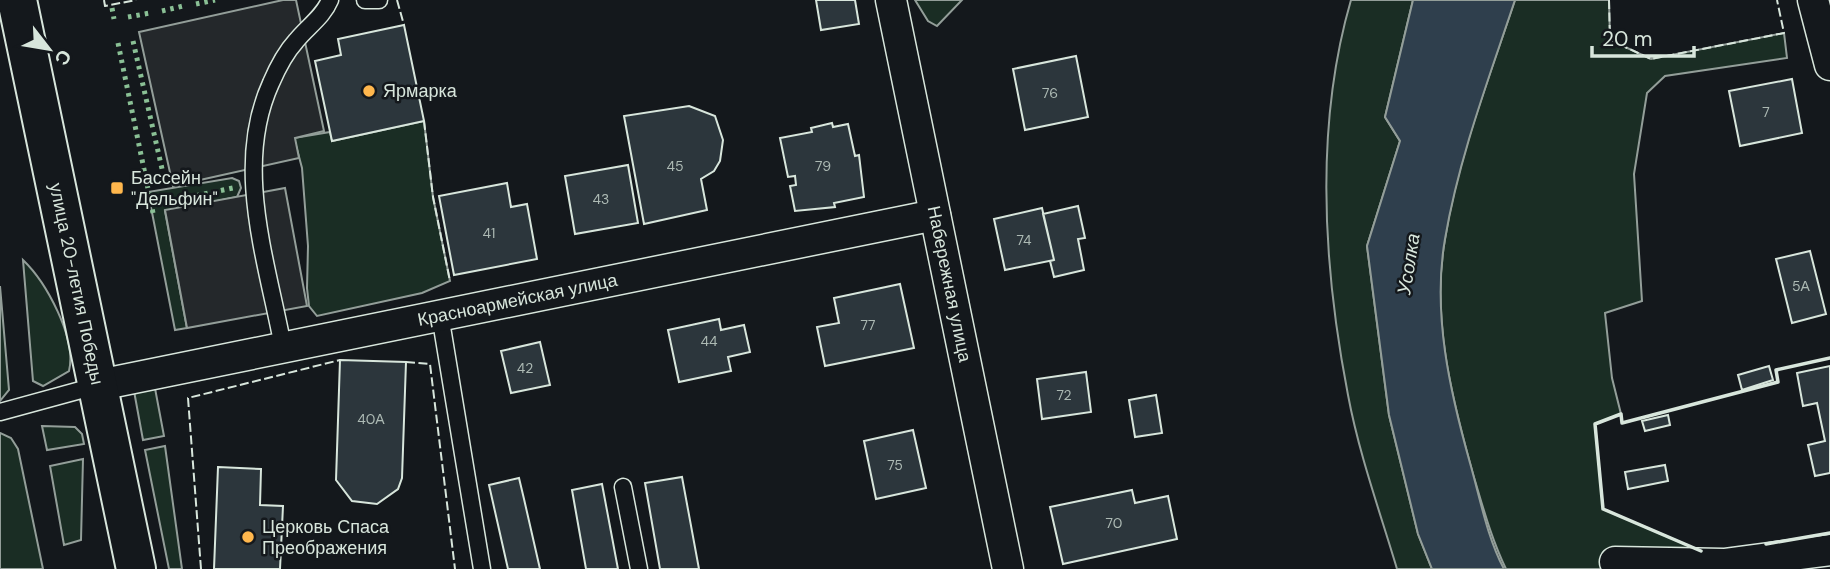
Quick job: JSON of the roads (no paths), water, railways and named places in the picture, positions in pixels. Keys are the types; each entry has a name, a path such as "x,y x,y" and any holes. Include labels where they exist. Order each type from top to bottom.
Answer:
{"street":[{"name":"улица 20-летия Победы","path":"17,0 136,569"},
{"name":"Набережная улица","path":"891,0 1008,569"},
{"path":"1813,0 1830,65"},
{"name":"Красноармейская улица","path":"99,385 935,215"},
{"path":"1615,562 1724,564 1830,550"}],"lane":[{"path":"283,346 252,178 255,130 271,83 294,42 326,9 330,0"},
{"path":"365,0 379,0"},
{"path":"440,315 482,569"},
{"path":"0,412 99,385"},
{"path":"623,487 639,569"}],"water":[{"name":"Усолка","path":"1413,0 1515,0 1475,118 1458,178 1445,239 1441,295 1445,352 1456,408 1488,531 1504,569 1432,569 1418,534 1389,415 1367,246 1400,141 1385,117"}],"place":[{"name":"Ярмарка","path":"369,91"},
{"name":"Бассейн \"Дельфин\"","path":"117,188"},
{"name":"Церковь Спаса Преображения","path":"248,537"}]}
